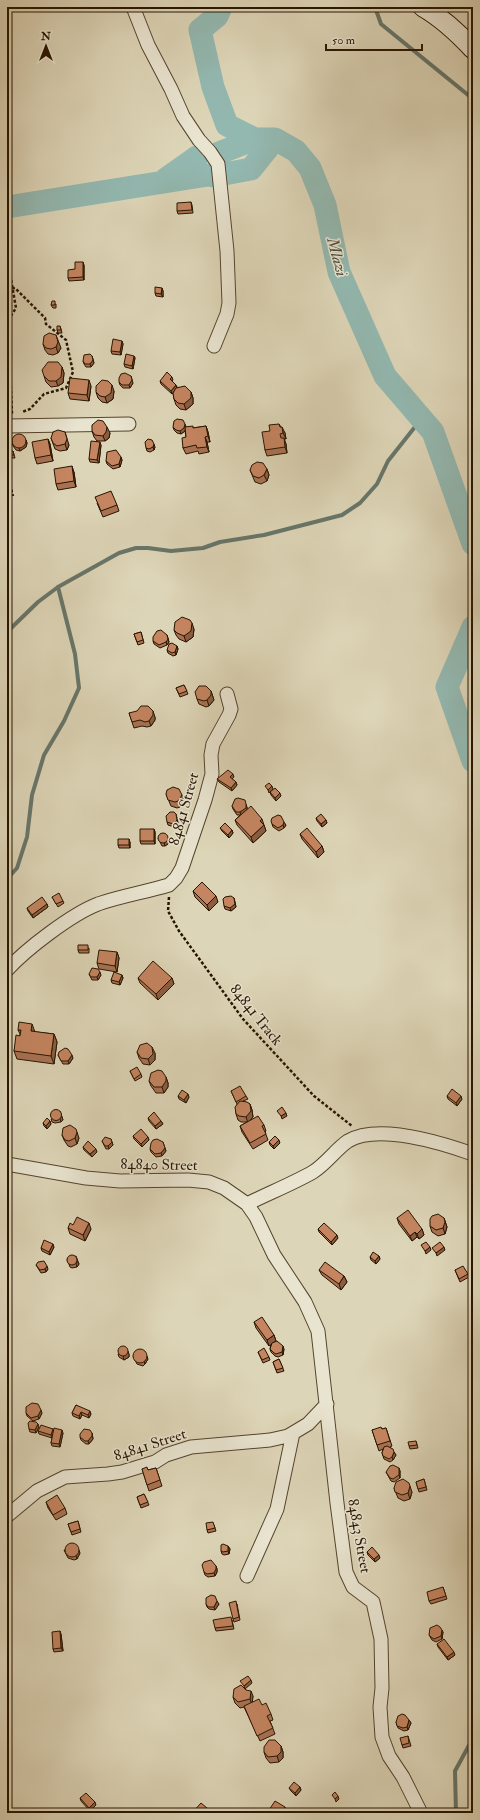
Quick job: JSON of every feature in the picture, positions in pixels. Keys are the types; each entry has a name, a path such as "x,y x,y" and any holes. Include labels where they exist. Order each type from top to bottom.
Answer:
{"street":[{"path":"133,7 148,45 183,116 198,140 215,158 220,171 227,251 229,303 227,314 214,346"},
{"path":"423,7 436,15 473,49"},
{"path":"7,426 129,424"},
{"name":"84841 Street","path":"169,884 176,878 182,868 205,800 212,774 211,755 213,744 231,709 226,694"},
{"path":"7,970 20,957 66,921 96,905 169,884"},
{"path":"247,1204 315,1171 331,1158 346,1142 362,1136 388,1134 403,1135 455,1147 473,1154"},
{"name":"84840 Street","path":"7,1164 86,1178 120,1181 188,1180 209,1182 224,1188 247,1204 256,1217 274,1255"},
{"name":"84843 Street","path":"274,1255 305,1302 318,1331 346,1572 353,1587 373,1602 381,1639 382,1688 380,1713 382,1737 389,1756 404,1777 421,1813"},
{"name":"84841 Street","path":"7,1516 37,1491 65,1477 115,1473 144,1465 166,1455 191,1447 270,1440 288,1436 308,1424 327,1404"},
{"path":"248,1576 277,1509 293,1433"}],"path":[{"path":"7,271 11,279 16,308 7,322"},
{"path":"7,289 16,288 45,318 46,324 66,340 73,372 66,388 44,394 30,409 11,419 10,365 7,351"},
{"path":"7,475 13,496"},
{"name":"84841 Track","path":"169,884 168,911 194,953 243,1019 314,1096 362,1136"}],"building":[{"path":"191,202 192,210 177,211 177,203"},
{"path":"75,262 83,262 83,277 68,278 68,270 75,269"},
{"path":"155,287 162,288 161,294 155,293"},
{"path":"52,301 55,301 55,305 51,305"},
{"path":"57,326 60,326 61,330 57,330"},
{"path":"49,333 56,335 58,342 56,347 51,349 46,348 43,344 44,336"},
{"path":"113,339 122,341 120,352 111,351"},
{"path":"90,354 93,360 90,364 85,364 83,361 84,355"},
{"path":"126,354 134,356 132,366 124,364"},
{"path":"48,362 58,362 62,367 61,377 56,381 49,381 44,376 42,370"},
{"path":"167,372 172,377 170,379 176,385 171,391 160,381"},
{"path":"125,373 131,376 132,380 129,385 122,385 119,382 121,374"},
{"path":"70,378 89,380 87,395 68,393"},
{"path":"102,380 108,381 112,385 111,393 105,397 100,396 96,392 96,386"},
{"path":"185,386 191,392 191,398 184,404 178,403 174,399 173,393 176,388"},
{"path":"177,419 183,420 185,424 184,428 180,431 173,427 174,421"},
{"path":"98,420 103,421 107,427 103,436 95,435 92,431 92,425"},
{"path":"279,424 280,427 282,427 283,433 280,434 281,438 284,438 285,447 265,450 262,432 270,431 269,425"},
{"path":"193,426 193,428 206,426 208,436 205,437 207,447 197,448 196,445 183,448 182,438 186,437 185,427"},
{"path":"58,430 65,432 67,439 65,444 57,446 53,443 51,438 53,432"},
{"path":"19,434 24,436 26,441 24,446 19,448 14,446 12,441 14,436"},
{"path":"48,439 51,455 35,458 32,442"},
{"path":"148,439 152,440 154,444 153,447 149,449 146,448 145,442"},
{"path":"91,441 100,442 97,460 89,459"},
{"path":"116,450 121,457 119,464 112,466 106,461 107,452"},
{"path":"10,451 13,451 14,455 10,455"},
{"path":"257,462 263,463 267,469 264,475 259,478 253,476 250,470 252,465"},
{"path":"72,466 74,481 56,484 54,469"},
{"path":"111,491 117,505 101,511 95,497"},
{"path":"182,617 190,620 192,623 191,631 184,636 174,630 175,622"},
{"path":"161,630 167,635 168,639 166,642 159,645 153,641 153,637 157,631"},
{"path":"141,632 143,640 137,642 134,634"},
{"path":"172,643 177,646 175,652 172,653 167,650 169,644"},
{"path":"184,685 187,691 179,694 176,688"},
{"path":"199,686 206,686 211,691 211,695 207,700 204,701 197,699 195,692"},
{"path":"141,706 148,706 153,711 153,715 149,721 145,722 140,720 132,722 129,713 137,711"},
{"path":"228,770 233,774 230,777 236,782 231,788 217,779"},
{"path":"269,783 272,786 268,790 265,786"},
{"path":"173,787 179,789 182,795 178,801 175,802 168,800 166,794 167,790"},
{"path":"275,788 280,793 275,798 270,792"},
{"path":"238,798 245,800 246,808 240,812 236,812 232,806 235,799"},
{"path":"251,806 262,819 260,821 264,825 251,837 235,820"},
{"path":"170,812 174,812 176,814 177,820 173,824 167,822 166,816"},
{"path":"321,814 326,820 321,824 316,818"},
{"path":"278,815 281,816 284,822 283,825 278,828 272,824 271,821 272,818"},
{"path":"225,823 232,830 228,835 220,828"},
{"path":"307,828 322,846 316,852 300,834"},
{"path":"140,829 154,829 154,841 140,841"},
{"path":"161,833 165,833 167,834 167,842 161,843 158,840 158,836"},
{"path":"118,839 129,839 129,845 118,845"},
{"path":"202,882 216,896 207,905 193,891"},
{"path":"59,893 63,901 56,904 52,897"},
{"path":"231,896 234,898 235,904 230,908 224,906 223,899"},
{"path":"42,897 47,904 32,915 27,908"},
{"path":"78,945 88,945 88,950 78,950"},
{"path":"99,950 117,952 115,966 97,963"},
{"path":"153,961 172,978 156,994 138,978"},
{"path":"92,968 98,969 100,972 97,977 91,977 89,974"},
{"path":"114,972 122,975 119,982 111,980"},
{"path":"19,1022 32,1024 31,1031 54,1034 51,1056 14,1051 16,1035 20,1036 21,1030 18,1030"},
{"path":"147,1043 152,1047 153,1054 148,1059 141,1058 137,1052 140,1045"},
{"path":"65,1048 68,1049 72,1055 68,1061 61,1061 58,1055 59,1052"},
{"path":"137,1067 141,1074 134,1079 130,1071"},
{"path":"158,1070 162,1071 166,1077 166,1081 162,1087 154,1087 149,1081 151,1073"},
{"path":"240,1086 246,1096 236,1102 231,1091"},
{"path":"452,1089 461,1096 456,1103 447,1096"},
{"path":"182,1090 188,1094 184,1100 178,1096"},
{"path":"240,1101 250,1104 251,1111 246,1117 236,1114 235,1107"},
{"path":"282,1107 286,1113 281,1116 277,1111"},
{"path":"56,1109 60,1111 62,1115 60,1119 56,1121 52,1119 50,1115 52,1111"},
{"path":"154,1112 161,1121 155,1126 148,1118"},
{"path":"258,1116 264,1125 262,1126 266,1134 250,1143 240,1126"},
{"path":"47,1118 50,1121 46,1126 43,1123"},
{"path":"70,1125 76,1129 77,1132 75,1138 69,1141 65,1140 62,1135 63,1128"},
{"path":"141,1129 148,1137 141,1144 133,1136"},
{"path":"275,1136 279,1140 273,1146 269,1142"},
{"path":"105,1137 111,1139 112,1142 108,1146 105,1146 102,1141"},
{"path":"157,1139 163,1142 165,1148 161,1153 155,1154 150,1149 153,1140"},
{"path":"88,1141 96,1149 90,1154 83,1147"},
{"path":"408,1210 422,1229 417,1234 415,1232 410,1236 397,1218"},
{"path":"438,1214 444,1218 445,1222 443,1228 436,1230 430,1226 430,1219 432,1216"},
{"path":"77,1217 89,1223 83,1235 68,1228 70,1223 73,1225"},
{"path":"324,1223 337,1235 331,1242 318,1229"},
{"path":"44,1240 53,1244 49,1252 41,1248"},
{"path":"426,1242 430,1247 425,1251 421,1245"},
{"path":"440,1242 444,1247 436,1253 432,1248"},
{"path":"373,1252 379,1256 375,1261 370,1257"},
{"path":"70,1255 74,1255 76,1256 76,1264 70,1265 67,1262 67,1258"},
{"path":"44,1261 47,1266 45,1269 40,1270 36,1265 38,1262"},
{"path":"325,1262 344,1276 339,1284 319,1270"},
{"path":"463,1266 468,1274 459,1279 455,1270"},
{"path":"262,1317 274,1335 267,1340 254,1322"},
{"path":"277,1341 283,1346 282,1352 276,1354 270,1349 272,1343"},
{"path":"121,1346 125,1346 127,1347 127,1355 121,1356 118,1353 118,1349"},
{"path":"264,1348 269,1357 262,1360 258,1352"},
{"path":"140,1349 145,1351 147,1356 145,1361 140,1363 135,1361 133,1356 135,1351"},
{"path":"279,1359 283,1368 276,1370 273,1362"},
{"path":"32,1403 38,1404 41,1410 38,1416 31,1418 26,1413 26,1407"},
{"path":"76,1405 90,1411 88,1415 81,1412 79,1416 72,1413"},
{"path":"30,1421 38,1424 35,1430 29,1429 28,1423"},
{"path":"41,1425 53,1429 51,1435 38,1431"},
{"path":"381,1427 382,1429 386,1428 390,1441 377,1445 372,1430"},
{"path":"54,1428 62,1430 59,1444 51,1443"},
{"path":"84,1429 90,1430 92,1433 92,1436 88,1441 85,1441 80,1437 80,1434"},
{"path":"416,1441 417,1445 409,1446 408,1442"},
{"path":"387,1446 393,1449 394,1452 392,1457 389,1459 383,1456 382,1453 384,1447"},
{"path":"393,1465 399,1468 399,1475 393,1479 390,1478 386,1472 390,1466"},
{"path":"147,1467 148,1470 156,1468 160,1480 147,1485 142,1469"},
{"path":"403,1479 409,1483 410,1486 408,1493 402,1495 395,1492 394,1488 396,1482"},
{"path":"424,1479 426,1487 418,1489 416,1482"},
{"path":"144,1494 148,1502 140,1505 137,1497"},
{"path":"57,1495 65,1508 53,1515 46,1502"},
{"path":"78,1521 80,1529 71,1532 68,1524"},
{"path":"213,1522 215,1528 207,1530 206,1523"},
{"path":"72,1543 77,1545 79,1550 77,1555 72,1557 67,1555 65,1550 67,1545"},
{"path":"223,1544 228,1546 228,1551 221,1551 221,1545"},
{"path":"372,1547 379,1555 374,1559 367,1552"},
{"path":"211,1560 216,1566 216,1569 214,1573 207,1574 204,1572 202,1565 204,1562"},
{"path":"443,1587 446,1596 429,1601 427,1592"},
{"path":"211,1595 215,1596 217,1601 214,1607 208,1607 206,1604 206,1598"},
{"path":"236,1601 239,1617 233,1619 229,1603"},
{"path":"231,1617 233,1626 215,1628 213,1620"},
{"path":"437,1625 442,1630 441,1636 434,1639 429,1635 430,1628"},
{"path":"60,1631 61,1648 53,1649 52,1632"},
{"path":"444,1639 454,1652 447,1657 437,1644"},
{"path":"248,1676 251,1680 244,1686 240,1681"},
{"path":"241,1685 246,1690 251,1691 250,1699 238,1702 233,1697 234,1689"},
{"path":"259,1699 262,1705 266,1703 271,1714 267,1716 273,1728 257,1736 244,1706"},
{"path":"402,1714 409,1720 407,1727 403,1728 397,1726 396,1722 398,1716"},
{"path":"408,1736 409,1743 402,1745 400,1738"},
{"path":"269,1740 275,1740 281,1746 281,1752 277,1756 268,1757 264,1752 264,1747"},
{"path":"294,1782 300,1787 295,1793 289,1788"},
{"path":"335,1792 338,1796 335,1799 332,1795"},
{"path":"86,1793 95,1802 89,1808 80,1798"},
{"path":"275,1801 285,1807 281,1813 267,1813"},
{"path":"201,1803 213,1813 192,1813"},
{"path":"74,1809 79,1809 85,1813 72,1813"}],"waterway":[{"name":"Mlazi","path":"221,7 217,16 200,30 213,87 227,125 255,139 275,139 296,151 310,168 325,205 339,272 385,376 433,432 473,544"},
{"path":"375,7 381,24 473,99"},
{"path":"219,153 255,139"},
{"path":"224,174 251,169 275,139"},
{"path":"166,179 197,157"},
{"path":"7,207 208,175 214,176"},
{"path":"7,632 38,602 58,587 119,553 136,548 171,551 203,548 220,542 264,535 342,515 360,503 377,484 388,461 422,418"},
{"path":"7,879 17,868 27,837 32,795 44,755 64,721 79,688 75,654 58,587"},
{"name":"Mlazi","path":"473,627 447,687 473,761"},
{"path":"456,1813 455,1771 473,1738"}]}
